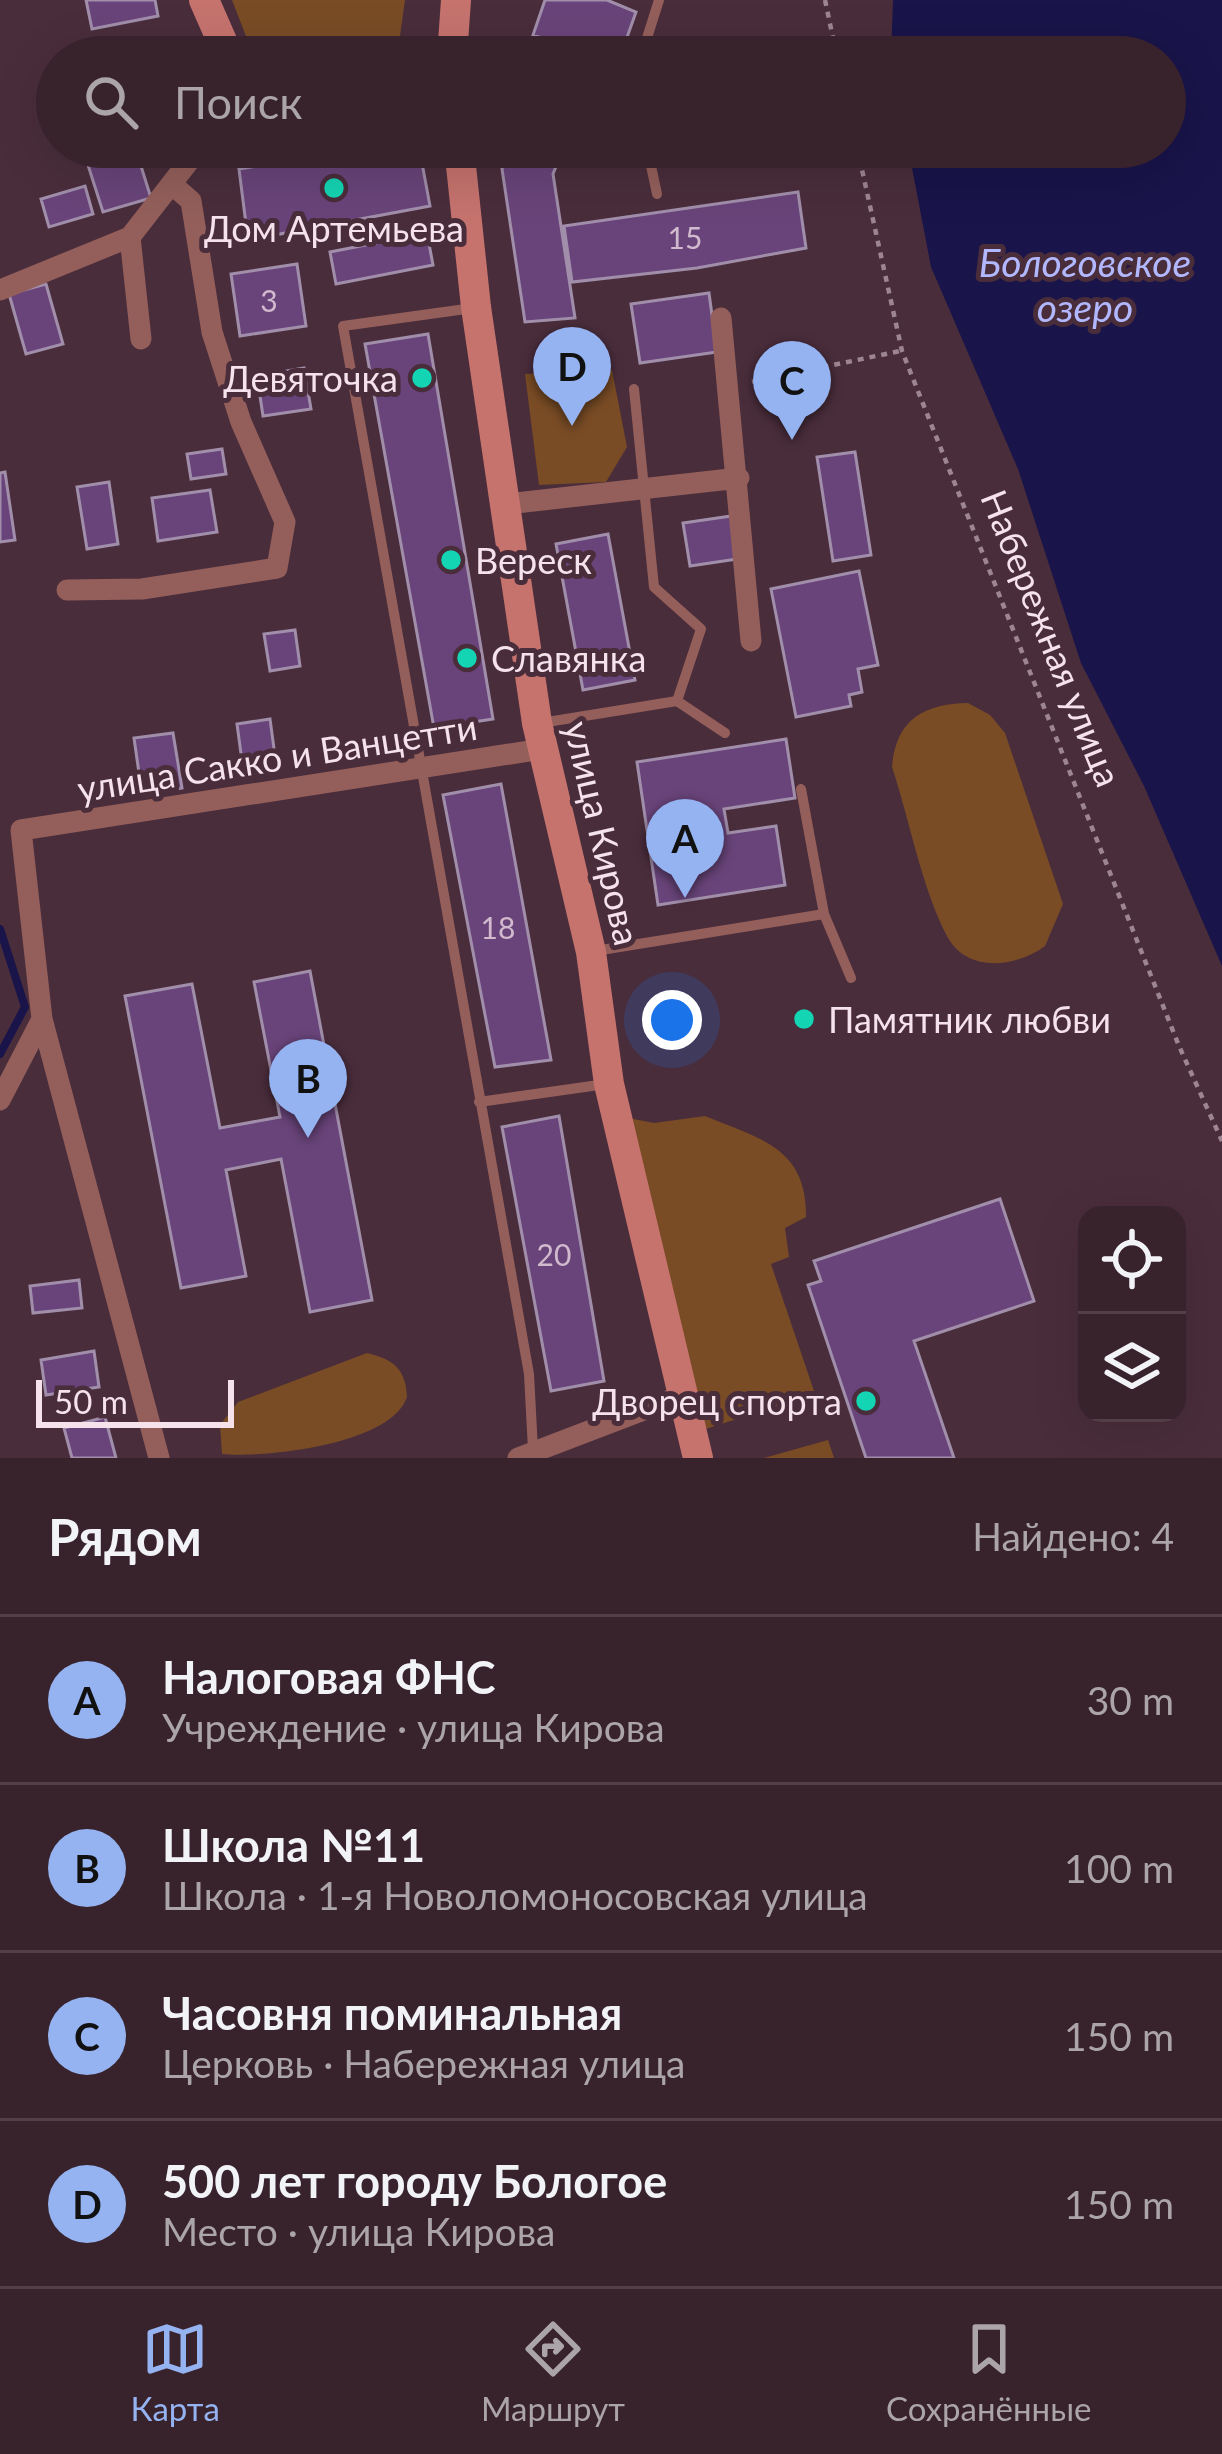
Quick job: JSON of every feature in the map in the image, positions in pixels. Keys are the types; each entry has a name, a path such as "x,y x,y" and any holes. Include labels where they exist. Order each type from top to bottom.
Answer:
{"main road":[{"path":"204,0 220,36"},
{"path":"455,36 456,0"},
{"name":"улица Кирова","path":"461,168 476,307 540,736 591,952 609,1084 698,1458"}],"street":[{"path":"0,290 130,237 187,168"},
{"path":"67,590 142,590 278,568 285,522 241,422 212,332 191,201 175,187"},
{"path":"130,237 142,339"},
{"path":"721,317 751,641"},
{"path":"507,504 739,478"},
{"name":"улица Сакко и Ванцетти","path":"42,1019 21,830 419,769 540,736"},
{"path":"0,1100 42,1019"},
{"path":"42,1019 159,1458"},
{"path":"525,1455 683,1395"}],"lane":[{"path":"647,36 659,0"},
{"path":"651,168 657,194"},
{"path":"476,307 344,326 529,1375 525,1455"},
{"path":"634,389 654,587 700,629 677,701"},
{"path":"540,736 677,701 725,733"},
{"path":"801,789 824,914 850,978"},
{"path":"591,952 824,914"},
{"path":"479,1102 609,1084"}],"path":[{"path":"824,0 832,36"},
{"name":"Набережная улица","path":"862,168 902,350 1179,1046 1222,1141"},
{"path":"729,387 902,350"}],"shaded area":[{"path":"232,0 405,0 400,36 246,36"},
{"path":"612,370 627,447 606,482 539,485 525,374"},
{"path":"968,703 990,715 1005,733 1063,904 1045,946 1007,962 967,957 947,936 923,875 892,767 899,737 915,717 938,707"},
{"path":"705,1116 777,1149 799,1175 806,1217 785,1228 789,1257 771,1264 815,1394 690,1434 623,1117 654,1123"},
{"path":"367,1353 396,1367 406,1387 407,1397 396,1413 377,1427 324,1445 266,1454 222,1454 220,1425 238,1402"},
{"path":"828,1440 834,1458 764,1458"}],"water":[{"name":"Бологовское озеро","path":"893,0 1222,0 1222,966 1144,786 1081,663 1018,469 931,267 912,168 1186,168 1186,36 892,36"}],"building":[{"path":"86,0 155,0 158,16 92,29"},
{"path":"545,0 607,0 636,12 627,36 533,35"},
{"path":"89,168 142,168 151,198 103,212"},
{"name":"Дом Артемьева","path":"423,168 430,206 248,240 239,169"},
{"path":"555,168 575,318 525,322 502,169"},
{"path":"85,186 93,214 49,227 41,199"},
{"path":"798,192 806,248 697,268 572,282 564,226"},
{"path":"427,233 433,265 336,284 330,252"},
{"path":"297,264 306,326 240,336 231,274"},
{"path":"46,284 63,344 26,354 9,294"},
{"path":"709,293 717,352 640,363 631,304"},
{"path":"428,334 493,719 434,728 365,344"},
{"path":"304,368 311,409 263,416 257,376"},
{"path":"222,449 226,474 191,479 187,454"},
{"path":"855,452 871,555 833,561 817,457"},
{"path":"5,472 15,540 0,542 0,473"},
{"path":"109,482 118,544 87,549 77,487"},
{"path":"210,490 217,532 158,541 152,498"},
{"path":"738,515 744,558 690,566 683,523"},
{"path":"608,534 635,680 583,690 556,544"},
{"path":"859,571 878,665 858,669 862,692 849,695 851,706 796,717 771,589"},
{"path":"295,630 300,666 270,671 264,634"},
{"path":"270,719 275,756 242,761 237,724"},
{"path":"173,733 182,788 142,794 134,738"},
{"path":"786,739 795,798 724,809 728,833 776,826 785,885 658,905 637,762"},
{"path":"501,784 551,1060 495,1067 443,795"},
{"path":"310,971 372,1300 310,1312 281,1159 226,1170 246,1276 181,1288 125,996 192,984 220,1128 280,1117 254,982"},
{"path":"559,1116 604,1381 551,1391 502,1127"},
{"path":"1000,1199 1034,1301 914,1341 954,1458 866,1458 808,1285 821,1281 814,1261"},
{"path":"79,1280 82,1308 33,1313 30,1286"},
{"path":"94,1351 99,1387 46,1395 41,1360"},
{"path":"105,1417 116,1458 72,1458 64,1428"}],"waterway":[{"path":"0,929 25,1007 0,1054"}],"place":[{"name":"Дом Артемьева","path":"334,188"},
{"name":"Девяточка","path":"422,378"},
{"name":"500 лет городу Бологое","path":"572,426"},
{"name":"Часовня поминальная","path":"792,440"},
{"name":"Вереск","path":"451,560"},
{"name":"Славянка","path":"467,658"},
{"name":"Налоговая ФНС","path":"685,898"},
{"name":"Памятник любви","path":"804,1019"},
{"name":"Школа №11","path":"308,1138"},
{"name":"Дворец спорта","path":"866,1401"}]}
